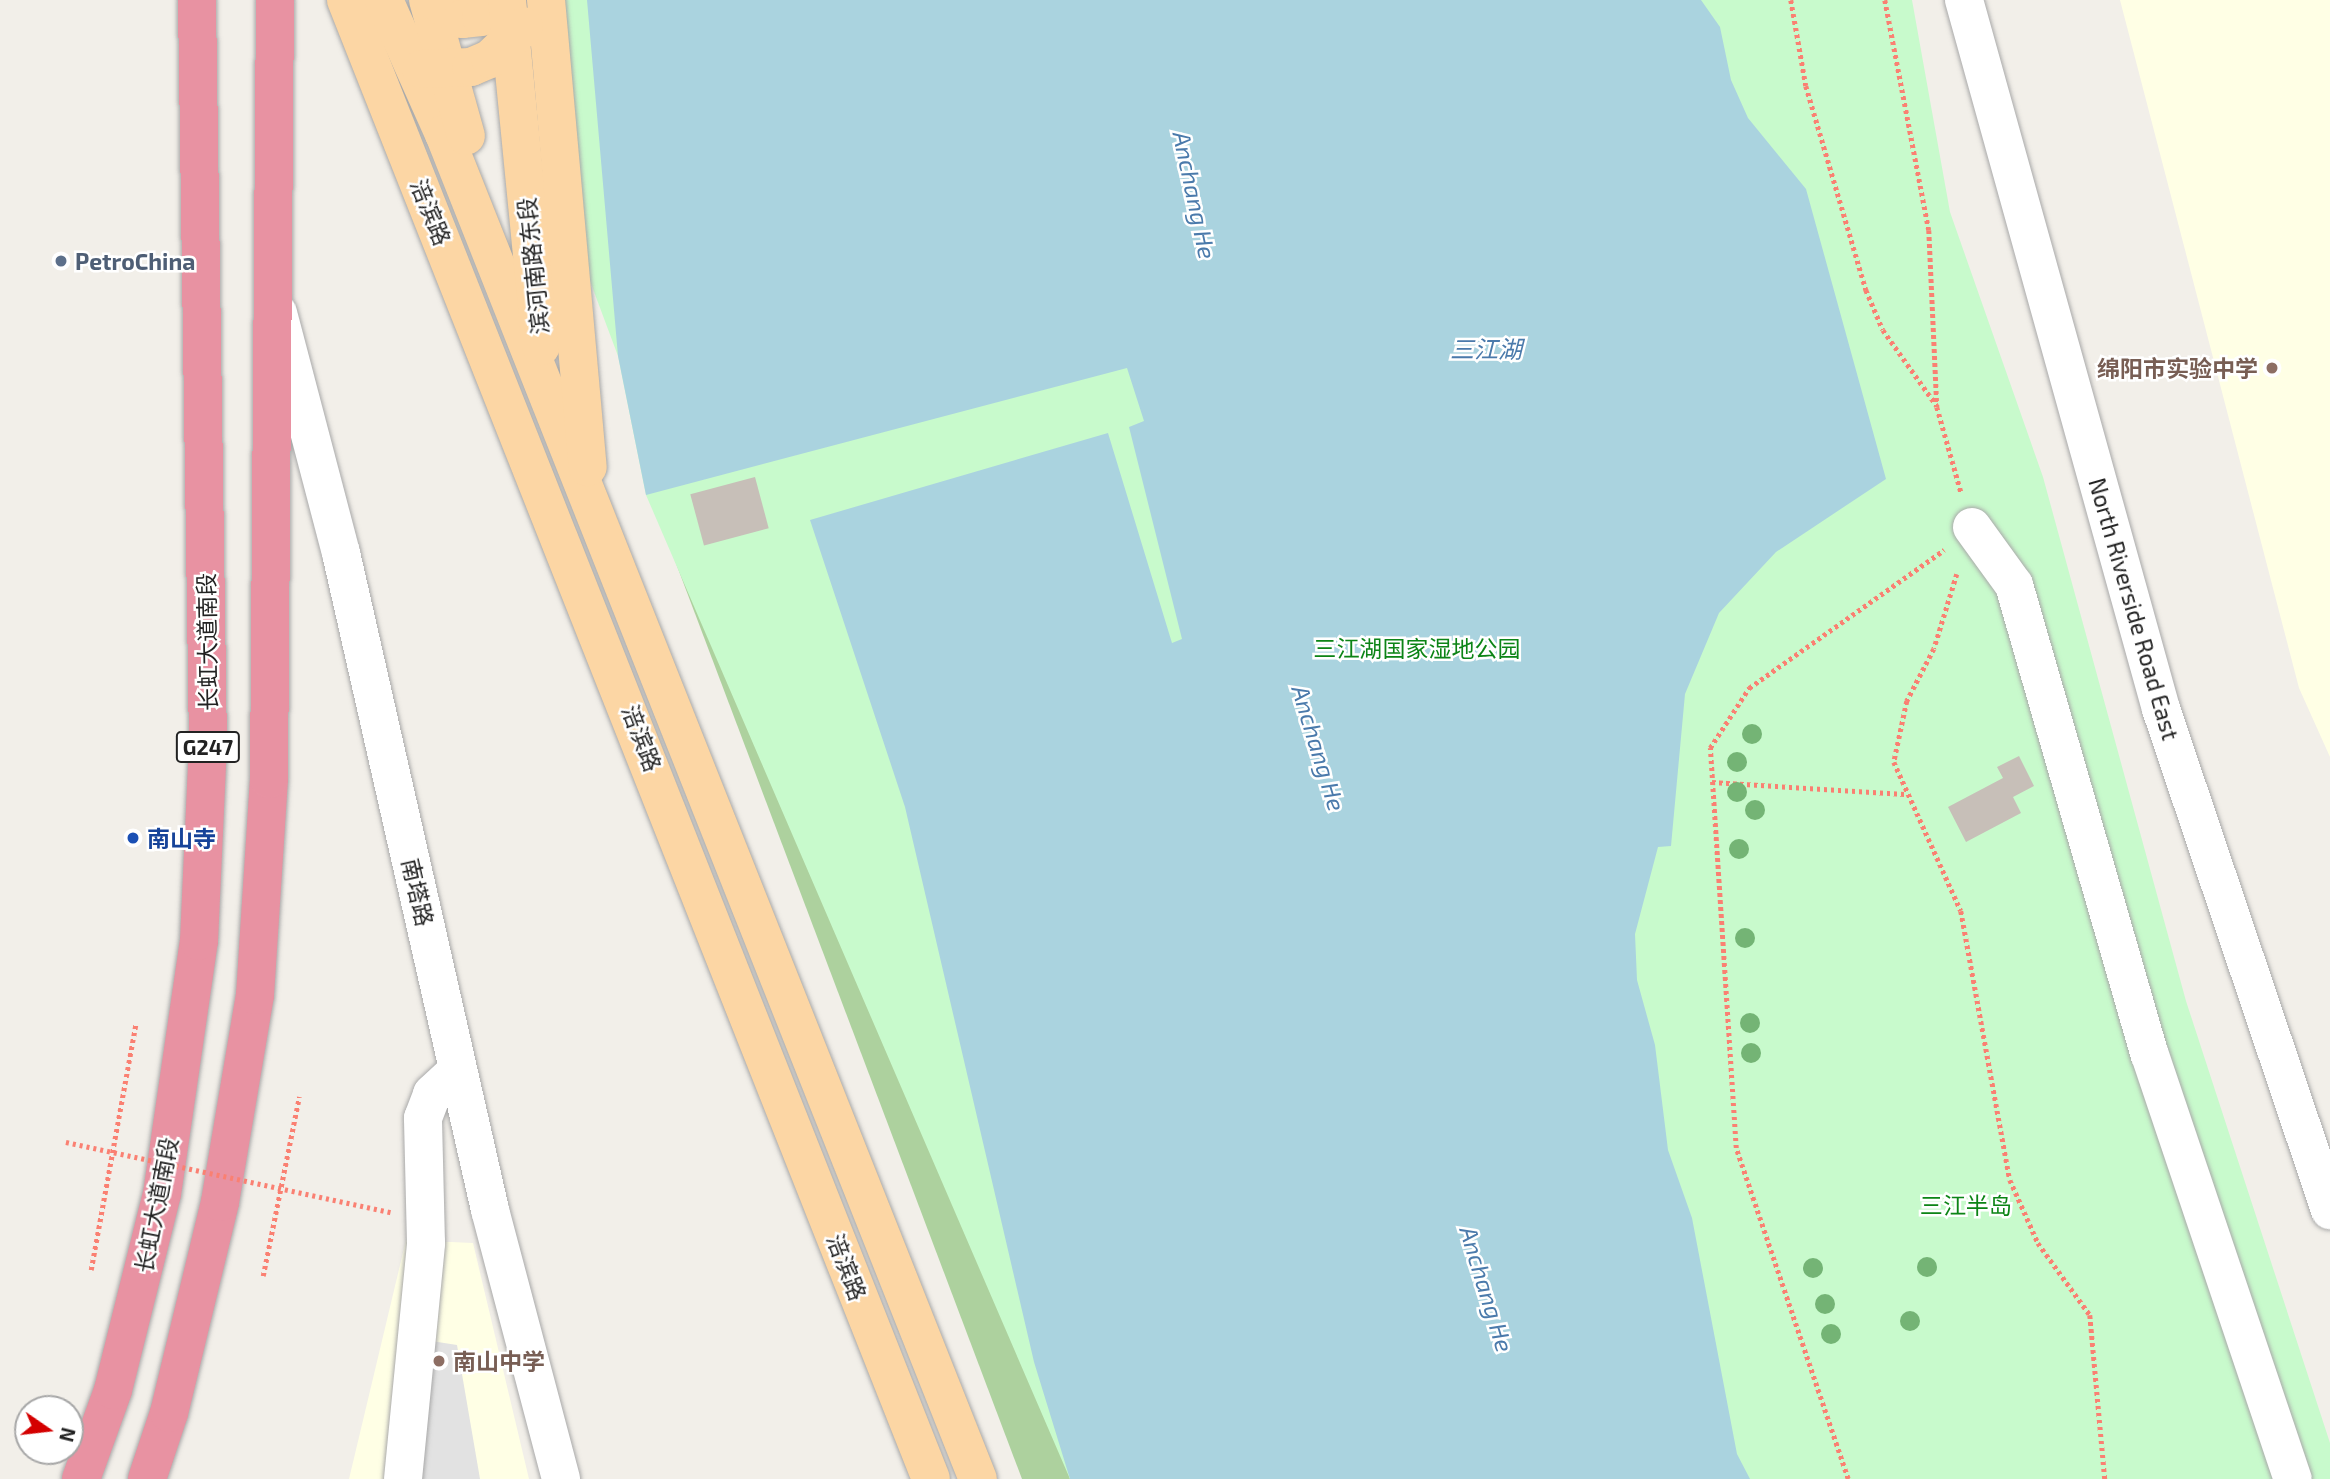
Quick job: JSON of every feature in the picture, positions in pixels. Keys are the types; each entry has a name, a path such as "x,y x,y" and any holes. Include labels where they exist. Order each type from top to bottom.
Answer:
{"highway":[{"name":"长虹大道南段","path":"81,1479 113,1390 162,1194 199,941 208,745 197,0"},
{"name":"G247","path":"147,1479 169,1413 220,1202 256,995 269,779 276,304 275,0"}],"main road":[{"name":"涪滨路","path":"346,0 560,533 931,1479"},
{"path":"384,0 432,70 511,303 546,394"},
{"path":"430,0 432,70"},
{"path":"430,0 462,19 481,17 496,0"},
{"name":"滨河南路东段","path":"507,0 560,533"},
{"path":"365,46 432,70 489,59 511,41 540,0"},
{"name":"滨河南路东段","path":"546,0 592,511"},
{"name":"涪滨路","path":"546,394 978,1479"}],"street":[{"name":"North Riverside Road East","path":"1964,0 2161,709 2330,1210"},
{"name":"南塔路","path":"276,304 341,552 458,1070 561,1479"},
{"path":"1972,527 2014,585 2150,1055 2293,1479"},
{"path":"403,1479 426,1243 423,1118 432,1094 458,1070"}],"path":[{"path":"1791,0 1806,86 1866,290 1883,330 1937,407"},
{"path":"1885,0 1929,230 1937,407 1972,527 1934,649 1898,732 1894,762 1906,794 1940,853 1961,911 2010,1180 2038,1243 2090,1315 2105,1479"},
{"path":"1848,1479 1736,1148 1710,748 1749,688 1972,527"},
{"path":"1712,782 1906,794"},
{"path":"91,1270 108,1151 136,1023"},
{"path":"262,1276 299,1097"},
{"path":"66,1142 394,1213"}],"shaded area":[{"name":"绵阳市实验中学","path":"2120,0 2330,0 2330,757 2299,688"},
{"name":"南山中学","path":"406,1240 473,1243 529,1479 349,1479"},
{"path":"425,1340 457,1345 480,1479 416,1479"}],"green space":[{"name":"三江湖","path":"485,0 1912,0 1950,212 2043,477 2186,1001 2330,1443 2330,1479 1070,1479 646,495 618,356"},
{"path":"810,520 1070,1479 1022,1479 674,558"}],"water":[{"name":"三江湖","path":"587,0 1701,0 1720,27 1731,80 1748,118 1806,189 1886,479 1776,552 1719,613 1685,694 1671,846 1658,847 1635,934 1637,980 1655,1045 1668,1150 1692,1218 1737,1454 1750,1479 1070,1479 1034,1362 905,807 810,520 1108,433 1172,643 1182,639 1129,427 1144,421 1127,368 646,495 618,356"}],"building":[{"path":"755,477 769,528 704,546 690,494"},
{"path":"2019,756 2034,786 2013,797 2021,813 1966,842 1948,807 2003,778 1997,767"}],"place":[{"name":"PetroChina","path":"61,261"},
{"name":"绵阳市实验中学","path":"2272,368"},
{"name":"南山寺","path":"133,838"},
{"name":"南山中学","path":"439,1361"}],"water label":[{"name":"Anchang He","path":"1195,195"},
{"name":"Anchang He","path":"1319,748"},
{"name":"Anchang He","path":"1487,1289"}],"park label":[{"name":"三江湖国家湿地公园","path":"1417,648"},
{"name":"三江半岛","path":"1966,1205"}]}
